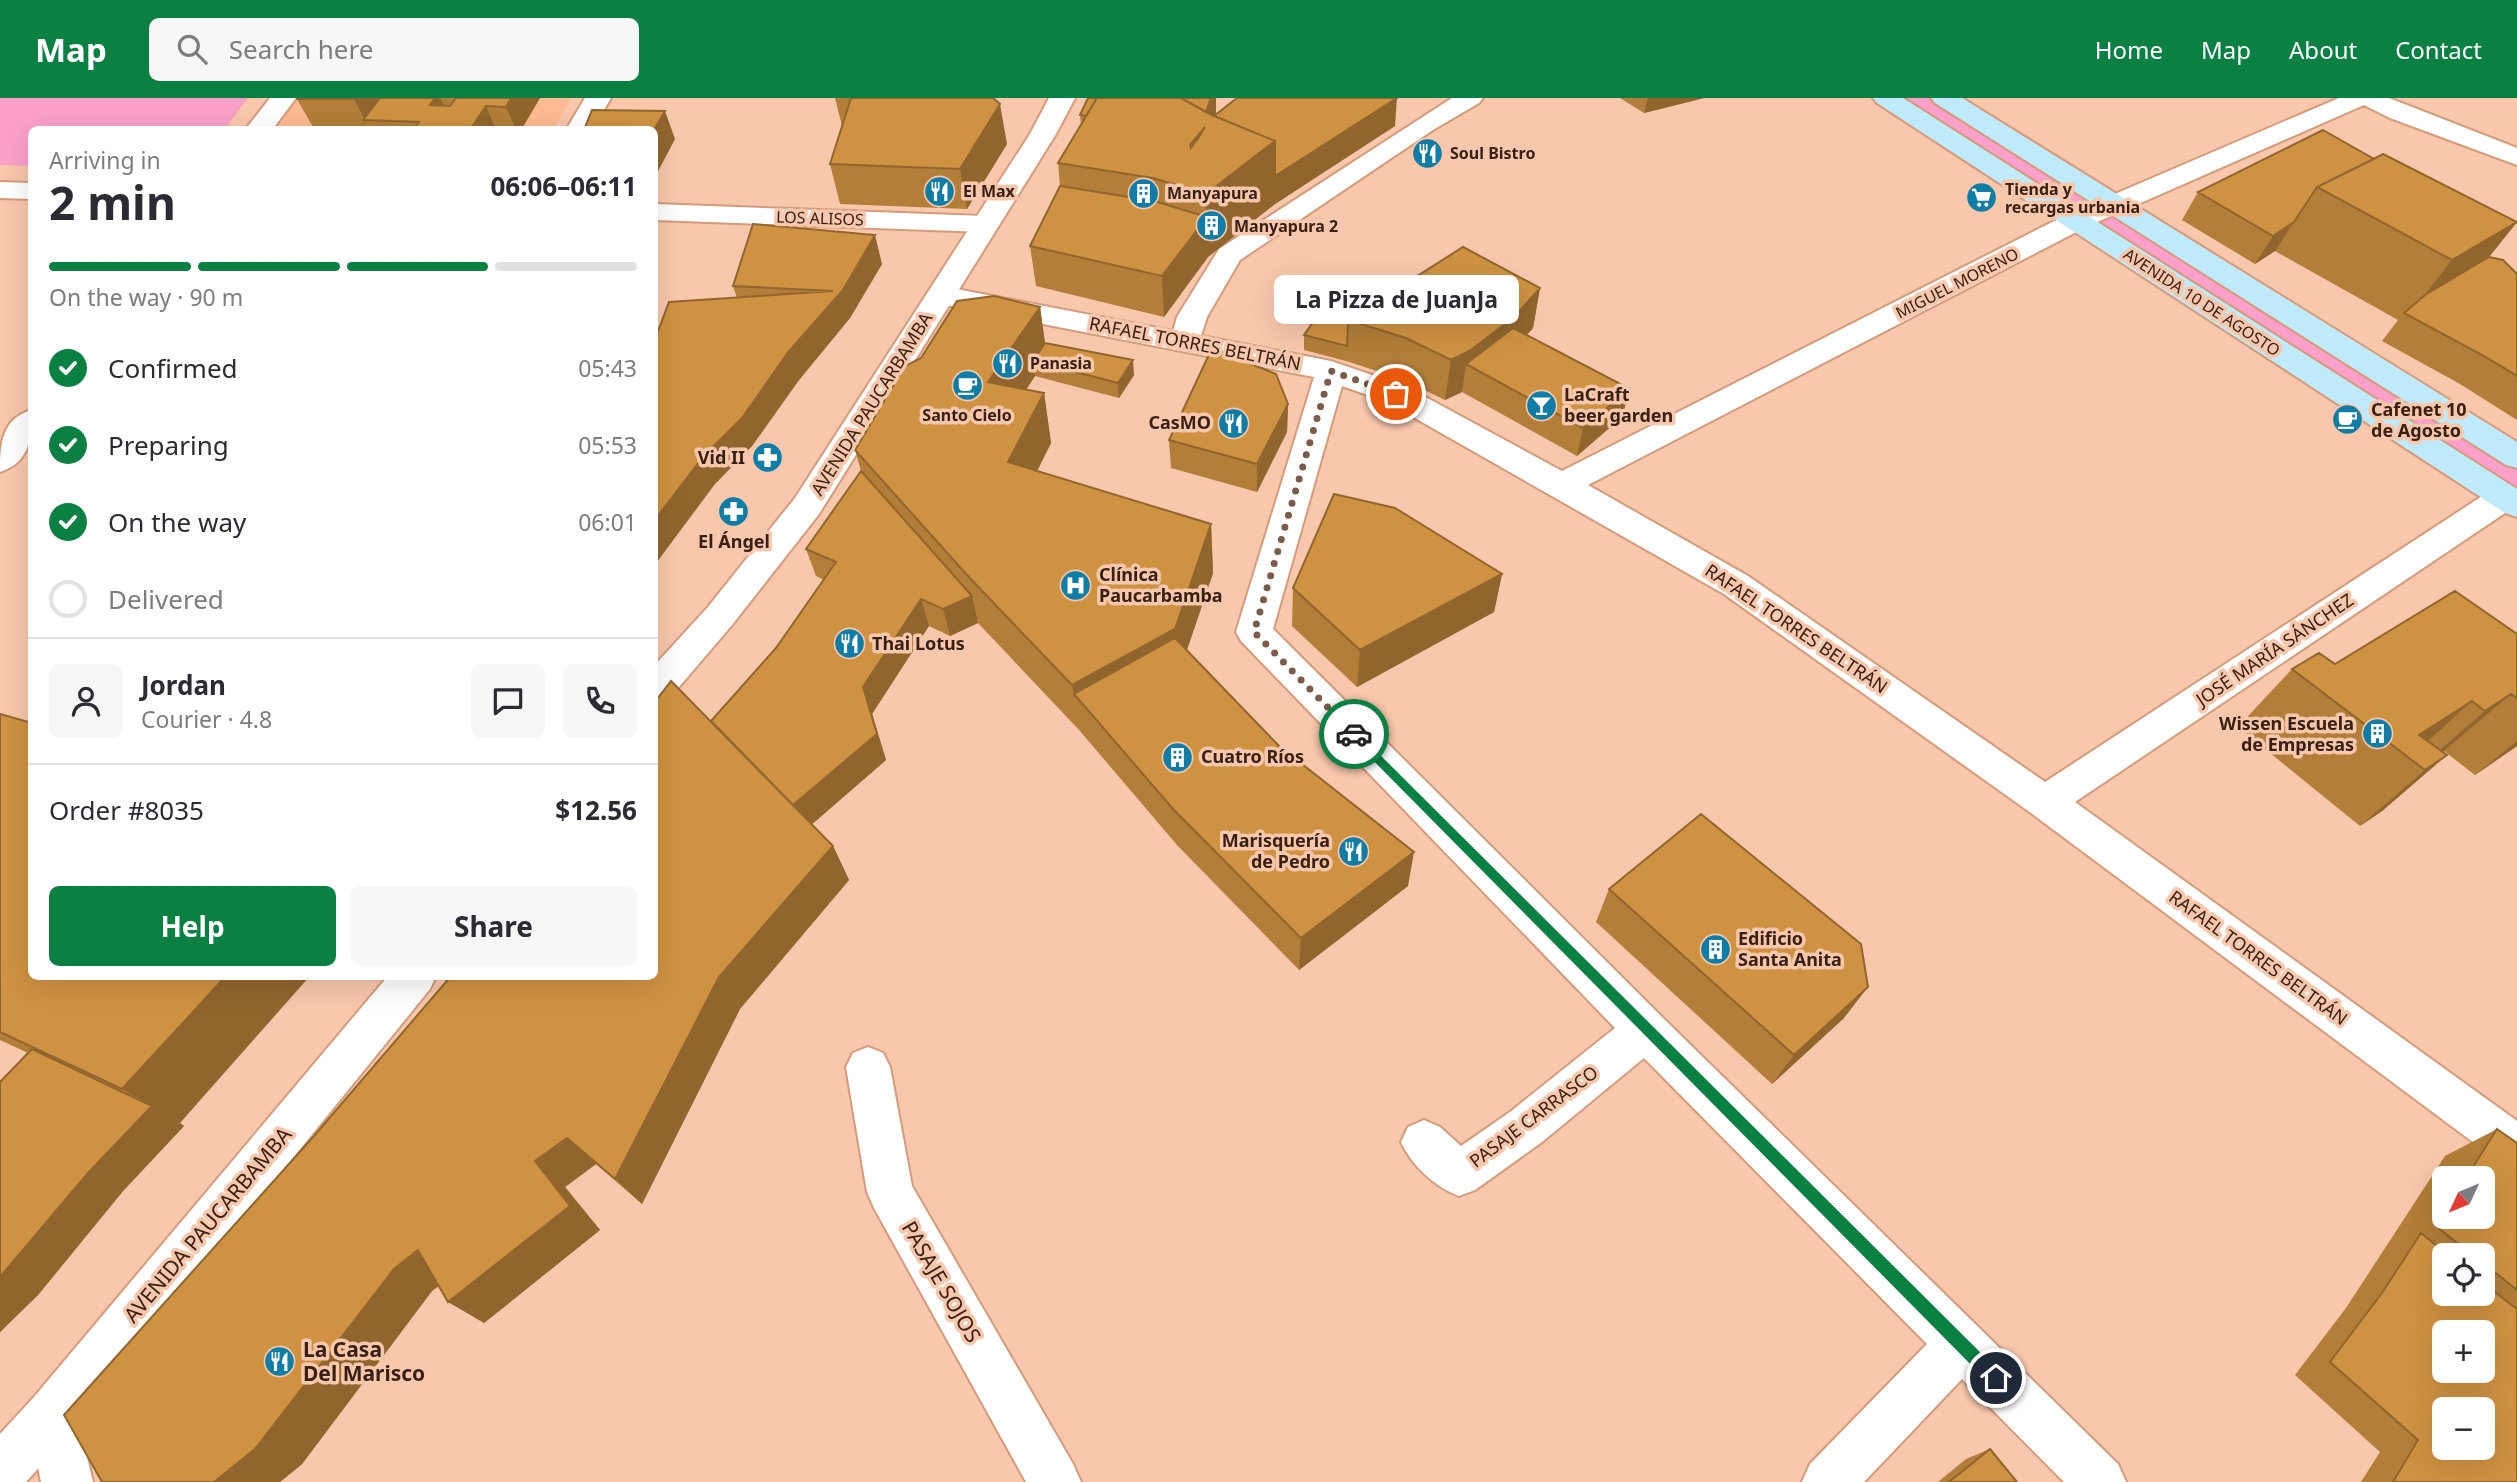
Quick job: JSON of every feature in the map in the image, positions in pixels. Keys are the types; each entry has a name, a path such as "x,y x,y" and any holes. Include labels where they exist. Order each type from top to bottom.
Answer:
{"main road":[{"name":"AVENIDA 10 DE AGOSTO","path":"1886,98 2511,501"},
{"name":"AVENIDA 10 DE AGOSTO","path":"1944,98 2517,457"}],"street":[{"path":"261,126 283,98"},
{"path":"581,126 598,98"},
{"name":"AVENIDA PAUCARBAMBA","path":"658,686 720,616 807,506 1043,134 1062,98"},
{"path":"1185,341 1192,317 1229,255 1424,125 1470,98"},
{"name":"MIGUEL MORENO","path":"1562,485 2076,221 2360,98"},
{"path":"2369,98 2399,113 2517,157"},
{"path":"0,190 28,191"},
{"name":"LOS ALISOS","path":"658,212 985,224"},
{"name":"RAFAEL TORRES BELTRÁN","path":"941,295 1331,371 1396,394 1736,585 2045,802 2517,1148"},
{"path":"1331,371 1254,632 1646,1030 2100,1482"},
{"path":"0,460 28,425"},
{"name":"JOSÉ MARÍA SÁNCHEZ","path":"2045,802 2511,501"},
{"name":"AVENIDA PAUCARBAMBA","path":"0,1472 52,1415 412,980"},
{"name":"PASAJE CARRASCO","path":"1424,1142 1459,1174 1526,1127 1646,1030"},
{"name":"PASAJE SOJOS","path":"868,1067 890,1192 1055,1482"},
{"path":"1828,1482 1961,1344"},
{"path":"52,1415 67,1482"}],"shaded area":[{"path":"0,98 248,98 227,126 28,126 28,166 0,165"},
{"path":"296,98 571,98 556,126 275,126"},
{"path":"1886,98 1944,98 2517,457 2517,505"}],"building":[{"path":"297,98 355,98 297,99"},
{"path":"380,98 435,98 430,105 450,106 456,98 511,98 506,107 486,106 473,126 416,126 419,122 363,120"},
{"path":"851,98 993,98 1000,104 960,169 830,164"},
{"path":"1088,98 1097,98 1086,116 1080,115"},
{"path":"1097,98 1181,98 1212,115 1275,141 1206,194 1153,178 1058,163","holes":["1205,127 1191,148 1190,145"]},
{"path":"1181,98 1211,98 1206,112"},
{"path":"1237,98 1397,98 1275,176 1275,141 1214,116"},
{"path":"592,110 665,111 656,126 586,126"},
{"path":"2323,130 2374,159 2317,187 2294,222 2273,236 2198,192"},
{"path":"2383,154 2517,222 2452,260 2317,187"},
{"path":"1060,186 1154,201 1207,217 1162,276 1030,246"},
{"path":"753,224 875,235 843,290 789,351 742,418 703,457 658,516 658,331 669,302 833,291 733,286"},
{"path":"1463,247 1540,288 1515,316 1471,350 1451,360 1406,338 1348,320"},
{"path":"2489,257 2503,260 2517,274 2517,376 2404,313 2425,295"},
{"name":"Clínica Paucarbamba","path":"994,296 1040,307 988,382 1044,393 1008,462 1211,524 1175,629 1072,685 967,575 855,450 905,366 921,358 957,301"},
{"path":"1319,314 1348,322 1347,346 1304,335"},
{"path":"1513,328 1630,389 1583,428 1466,364"},
{"path":"1045,343 1133,360 1118,383 1033,361"},
{"path":"1212,348 1276,374 1288,404 1257,464 1169,440"},
{"path":"861,471 972,596 943,609 921,599 863,687 877,734 793,805 711,721 776,648 836,562 806,549"},
{"path":"1334,494 1395,508 1502,574 1360,650 1293,588"},
{"path":"2455,591 2517,634 2517,698 2511,694 2485,711 2472,701 2419,735 2447,755 2425,770 2292,669 2319,653 2335,664"},
{"path":"1175,638 1279,746 1414,852 1301,938 1174,810 1074,694"},
{"path":"671,681 833,846 719,977 615,1179 567,1138 535,1161 570,1206 448,1302 418,1250 394,1269 255,1449 214,1482 102,1482 64,1415 314,1136 448,980 658,980 658,698"},
{"path":"0,714 28,722 28,980 222,980 122,1089 0,1032"},
{"name":"Edificio Santa Anita","path":"1701,814 1861,944 1868,987 1794,1055 1609,889"},
{"path":"32,1049 152,1106 88,1173 0,1277 0,1082"},
{"path":"2497,1129 2517,1143 2517,1290 2495,1273 2495,1243 2457,1243 2440,1229 2496,1228 2496,1166 2474,1166"},
{"path":"2421,1233 2433,1243 2432,1306 2495,1306 2495,1292 2517,1309 2517,1482 2393,1482 2418,1440 2330,1362 2382,1293"},
{"path":"1990,1449 2017,1482 1949,1482"}],"way so far":[{"path":"1354,734 1254,632 1331,371 1396,394"}],"place":[{"name":"Soul Bistro","path":"1427,153"},
{"name":"El Max","path":"940,191"},
{"name":"Manyapura","path":"1144,193"},
{"name":"Tienda y recargas urbania","path":"1982,198"},
{"name":"Manyapura 2","path":"1211,226"},
{"name":"Panasia","path":"1007,363"},
{"name":"Santo Cielo","path":"967,386"},
{"name":"La Pizza de JuanJa","path":"1396,394"},
{"name":"LaCraft beer garden","path":"1541,405"},
{"name":"Cafenet 10 de Agosto","path":"2348,420"},
{"name":"CasMO","path":"1234,423"},
{"name":"Vid II","path":"768,458"},
{"name":"El Ángel","path":"734,512"},
{"name":"Clínica Paucarbamba","path":"1076,585"},
{"name":"Thai Lotus","path":"849,644"},
{"name":"Wissen Escuela de Empresas","path":"2377,734"},
{"name":"Cuatro Ríos","path":"1178,757"},
{"name":"Marisquería de Pedro","path":"1353,851"},
{"name":"Edificio Santa Anita","path":"1715,949"},
{"name":"La Casa Del Marisco","path":"280,1362"}],"route":[{"path":"1354,734 1646,1030 1996,1378"}]}
